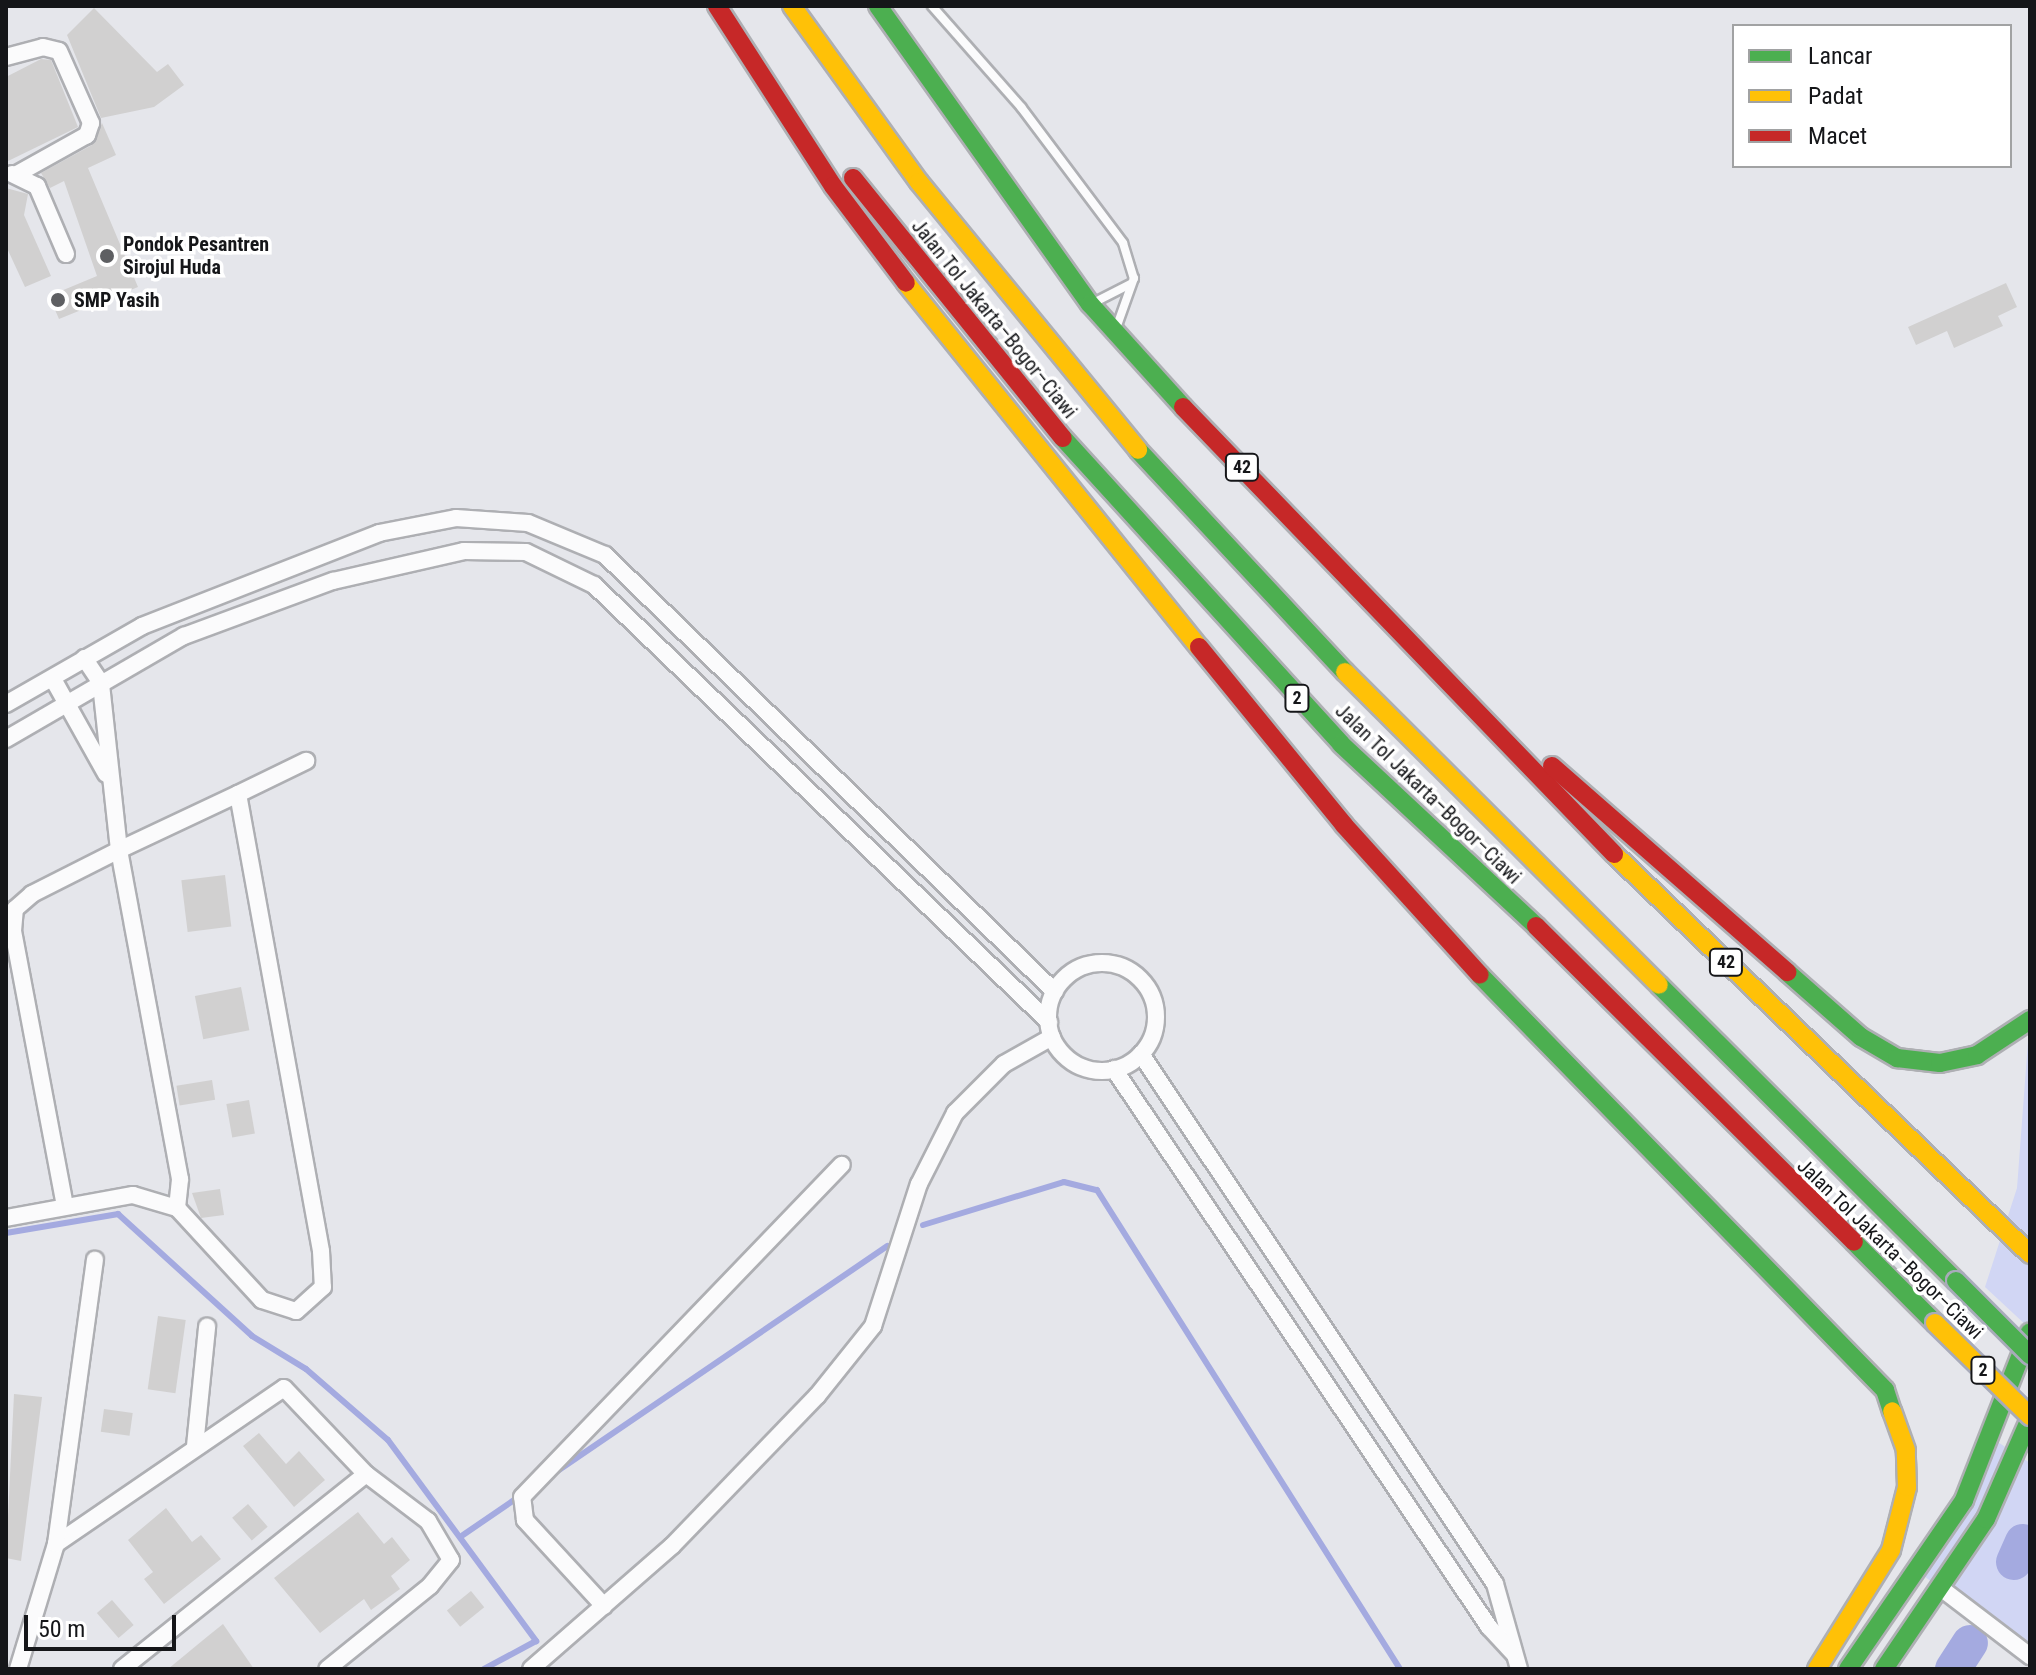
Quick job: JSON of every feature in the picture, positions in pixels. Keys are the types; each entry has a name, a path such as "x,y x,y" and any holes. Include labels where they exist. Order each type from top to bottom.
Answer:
{"main road":[{"path":"717,6 833,186 960,354 1344,825 1440,934 1885,1390 1906,1450 1907,1487 1891,1550 1817,1669"},
{"name":"Jalan Tol Jakarta–Bogor–Ciawi","path":"731,6 874,206 1212,609 1341,744 1457,848 2030,1418"},
{"name":"Jalan Tol Jakarta–Bogor–Ciawi","path":"792,6 919,182 1096,402 1263,591 2030,1355"},
{"name":"42","path":"878,6 1090,304 1633,873 2030,1254"},
{"name":"42","path":"1479,714 1619,821 1861,1037 1897,1058 1940,1063 1977,1055 2030,1020"},
{"path":"1848,1669 1964,1500 2030,1332"},
{"path":"1884,1669 1942,1589 1986,1519 2030,1418"}],"street":[{"path":"6,57 43,47 59,51 91,123 87,135 11,174"},
{"path":"11,174 37,186 66,254"},
{"path":"6,704 142,626 379,533 456,518 528,523 605,555 1055,992"},
{"path":"6,739 184,636 303,592 464,551 526,552 594,585 1050,1029 1084,1068 1114,1069 1141,1054 1156,1012 1134,973 1090,965 1055,992 1050,1029 1004,1064 955,1113 919,1184 898,1261 864,1338 672,1546 531,1669"},
{"path":"661,647 680,627"},
{"path":"84,658 101,683 110,738 106,774 180,1179 177,1208"},
{"path":"53,679 71,704 106,774"},
{"path":"65,1206 15,909 119,850 306,761"},
{"path":"6,1218 133,1195 177,1208 277,1309 296,1311 323,1287 238,794"},
{"path":"1141,1054 1472,1548 1509,1617 1516,1661"},
{"path":"1114,1069 1489,1627 1516,1661"},
{"path":"604,1606 525,1520 522,1497 842,1165"},
{"path":"18,1669 56,1544 95,1260"},
{"path":"195,1446 207,1327"},
{"path":"56,1544 284,1388 366,1474 434,1527 451,1560 430,1586 327,1669"},
{"path":"122,1669 366,1474"},
{"path":"1942,1589 2030,1656"}],"lane":[{"path":"932,6 1021,107 1123,243 1132,284 1115,331"},
{"path":"1090,304 1132,284"}],"shaded area":[{"path":"2030,1015 2028,1327 1985,1287 2017,1188"},
{"path":"1990,1437 2030,1463 2030,1656 1920,1573"}],"building":[{"path":"94,8 157,72 168,64 184,85 154,107 101,118 67,35"},
{"path":"41,59 51,60 78,127 6,162 6,77"},
{"path":"102,123 116,155 88,168 138,287 59,319 49,296 97,276 64,181 50,188 41,173 92,145"},
{"path":"6,188 28,194 24,215 51,276 25,287 6,246"},
{"path":"2006,283 2017,307 1998,316 2003,326 1954,348 1947,331 1916,345 1908,327"},
{"path":"225,875 231,927 188,932 181,880"},
{"path":"241,987 249,1030 203,1039 195,996"},
{"path":"212,1080 215,1100 180,1105 176,1086"},
{"path":"249,1100 255,1133 232,1137 226,1104"},
{"path":"220,1189 224,1215 201,1218 192,1193"},
{"path":"158,1316 186,1320 175,1393 148,1389"},
{"path":"14,1394 42,1397 21,1561 6,1558"},
{"path":"104,1409 133,1413 130,1436 101,1432"},
{"path":"259,1433 286,1464 299,1451 325,1480 294,1507 243,1446"},
{"path":"248,1504 268,1527 252,1540 232,1518"},
{"path":"166,1508 192,1542 201,1535 221,1559 164,1604 144,1579 153,1572 128,1540"},
{"path":"358,1512 384,1544 392,1537 410,1560 391,1576 400,1589 371,1610 364,1599 320,1633 274,1578"},
{"path":"471,1591 484,1607 460,1627 447,1611"},
{"path":"112,1600 134,1625 119,1638 97,1613"},
{"path":"223,1624 254,1669 168,1669 208,1636"}],"waterway":[{"path":"923,1225 1064,1182 1097,1190 1400,1669"},
{"path":"6,1233 118,1214 252,1336 306,1369 388,1440 536,1641 484,1669"},
{"path":"556,1472 887,1246"},
{"path":"463,1535 520,1496"},
{"path":"2014,1562 2023,1542"},
{"path":"1953,1669 1970,1643"}],"traffic: fast":[{"path":"878,6 1090,304 1183,407"},
{"path":"1063,438 1341,744 1536,926"},
{"path":"1138,450 1345,672"},
{"path":"1787,972 1861,1037 1897,1058 1940,1063 1977,1055 2030,1020"},
{"path":"1480,975 1885,1390 1892,1411"},
{"path":"1659,985 1956,1281"},
{"path":"1854,1242 1935,1323"},
{"path":"1956,1281 2030,1355"},
{"path":"1848,1669 1964,1500 2030,1332"},
{"path":"1884,1669 1986,1519 2030,1419"}],"traffic: slow":[{"path":"792,6 919,182 1138,450"},
{"path":"906,283 1199,647"},
{"path":"1345,672 1659,985"},
{"path":"1614,854 2030,1254"},
{"path":"1935,1323 2030,1416"},
{"path":"1817,1669 1891,1550 1907,1487 1906,1450 1892,1411"}],"traffic: jam":[{"path":"717,6 833,186 906,283"},
{"path":"853,178 1063,438"},
{"path":"1183,407 1614,854"},
{"path":"1199,647 1344,825 1480,975"},
{"path":"1552,766 1787,972"},
{"path":"1536,926 1854,1242"}],"place":[{"name":"Pondok Pesantren Sirojul Huda","path":"107,256"},
{"name":"SMP Yasih","path":"58,300"}]}
